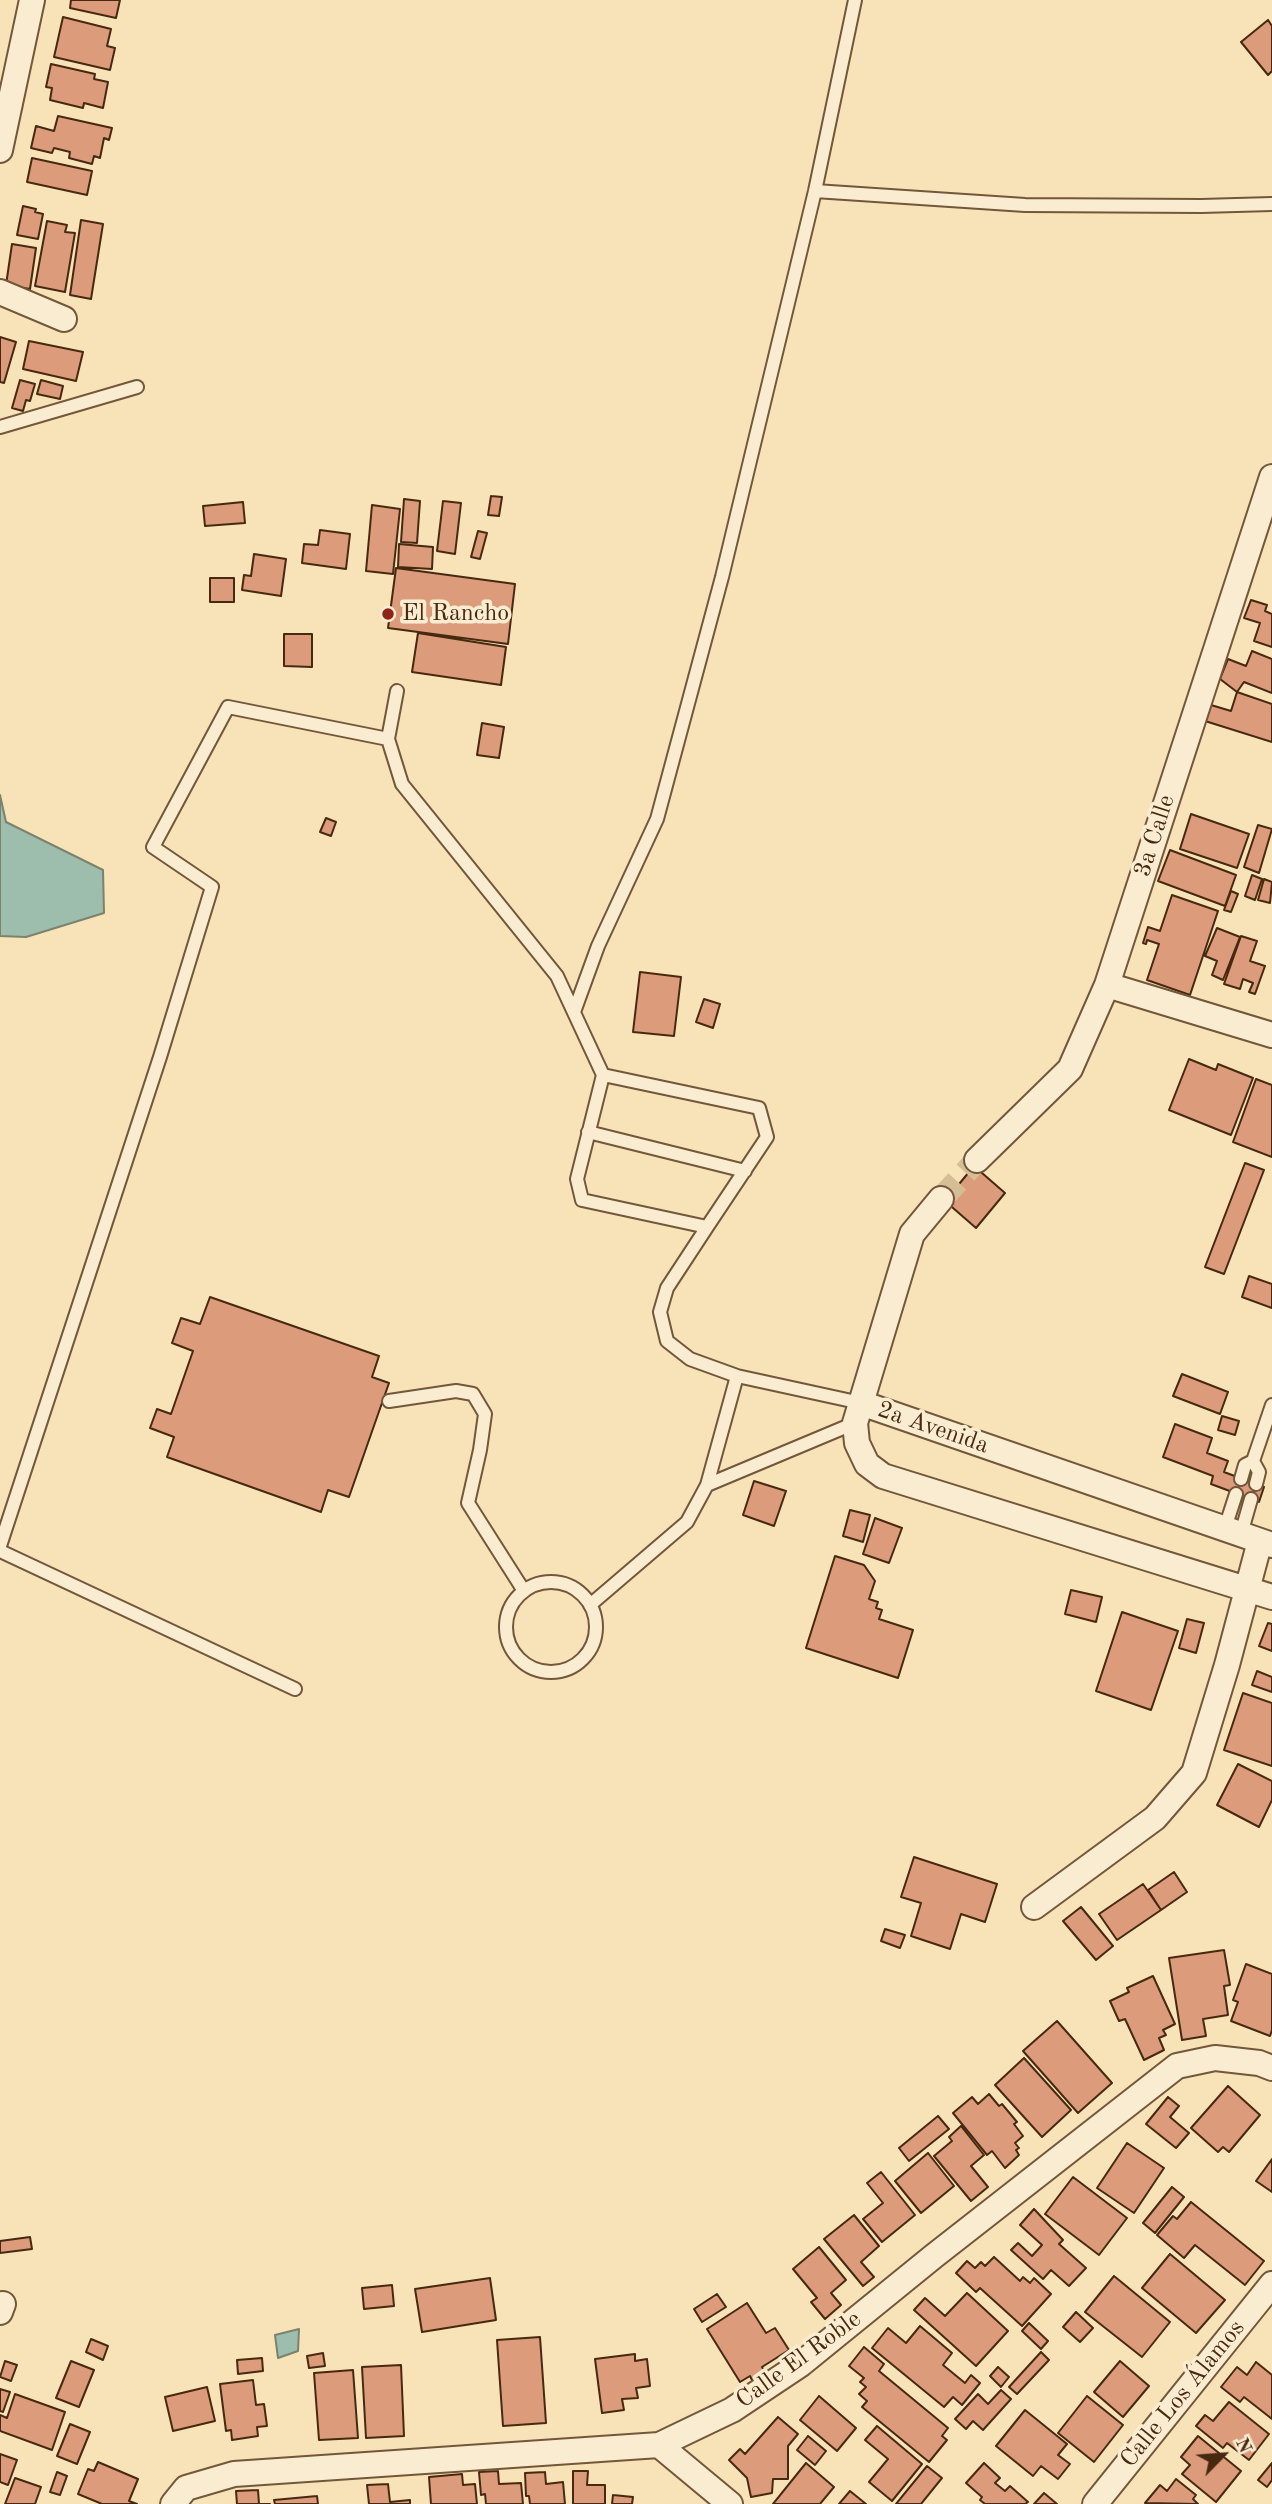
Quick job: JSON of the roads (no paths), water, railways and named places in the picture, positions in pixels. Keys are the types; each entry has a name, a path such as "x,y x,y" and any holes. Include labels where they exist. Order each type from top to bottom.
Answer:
{"street":[{"path":"0,150 32,0"},
{"path":"0,292 64,319"},
{"name":"3a Calle","path":"977,1160 1070,1069 1107,985 1272,477"},
{"path":"1107,985 1272,1035"},
{"path":"858,1413 912,1234 941,1199"},
{"name":"2a Avenida","path":"1250,1537 858,1413 857,1443 867,1464 883,1476 1272,1597"},
{"path":"1034,1907 1155,1818 1194,1773 1248,1588 1250,1537"},
{"name":"Calle El Roble","path":"173,2504 186,2488 234,2474 659,2445 732,2410 801,2364 1177,2066 1214,2058 1259,2063 1272,2068"},
{"name":"Calle Los Álamos","path":"1094,2504 1272,2284"},
{"path":"659,2445 730,2504"}],"lane":[{"path":"574,1012 598,946 657,819 722,576 815,191 855,0"},
{"path":"815,191 1025,205 1272,204"},
{"path":"0,427 137,387"},
{"path":"397,691 388,739 402,784 557,976 603,1074 577,1179 582,1200 707,1227"},
{"path":"0,1546 160,1057 212,887 153,847 228,708 388,739"},
{"path":"603,1074 759,1108 767,1137 667,1288 660,1312 667,1341 690,1359 858,1413"},
{"path":"587,1132 745,1171"},
{"path":"590,1605 687,1522 707,1485 737,1376"},
{"path":"389,1402 456,1391 473,1394 485,1414 468,1503 524,1591"},
{"path":"1241,1479 1245,1465 1253,1461 1272,1405"},
{"path":"707,1485 858,1413"},
{"path":"1253,1461 1259,1472 1256,1484"},
{"path":"1236,1494 1250,1537"},
{"path":"1250,1537 1251,1499"},
{"path":"0,1551 295,1689"},
{"path":"553,1582 568,1585 581,1593 590,1605 595,1619 595,1634 583,1659 571,1668 543,1672 529,1667 518,1658 510,1646 506,1631 507,1616 513,1602 524,1591 538,1584 553,1582"}],"tunnel":[{"path":"941,1199 977,1160"}],"place":[{"name":"El Rancho","path":"388,614"}]}
